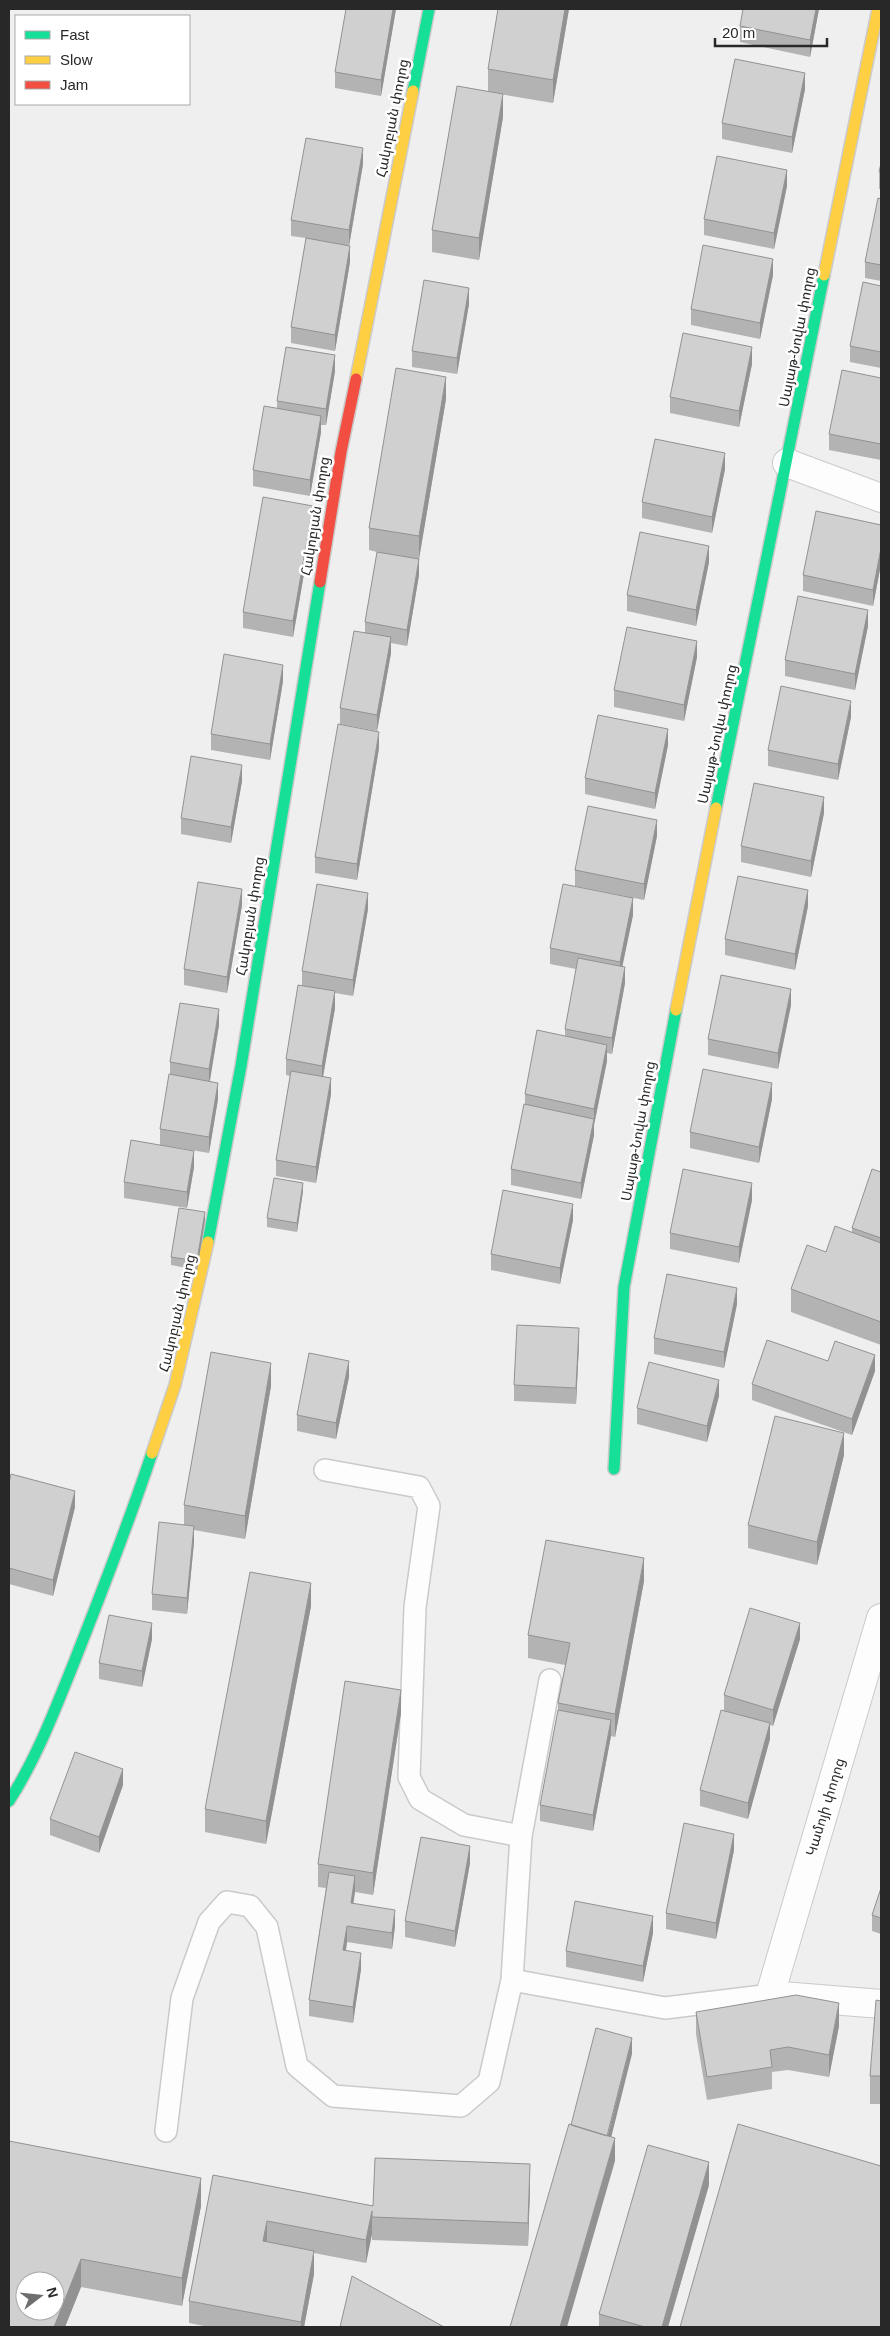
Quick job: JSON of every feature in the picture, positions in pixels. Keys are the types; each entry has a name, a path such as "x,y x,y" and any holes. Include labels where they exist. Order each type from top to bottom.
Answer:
{"street":[{"name":"Հակոբյան փողոց","path":"9,1801 20,1784 62,1691 123,1539 175,1385 204,1263 241,1066 341,452 429,9"},
{"name":"Սայաթ-Նովա փողոց","path":"614,1469 624,1287 668,1048 878,9"},
{"path":"787,463 881,498"},
{"name":"Կամոյի փողոց","path":"770,1995 881,1618"},
{"path":"770,1995 881,2004"}],"lane":[{"path":"325,1470 419,1487 429,1506 415,1607 409,1777 420,1799 464,1825 521,1836"},
{"path":"166,2131 182,1998 209,1922 227,1902 250,1906 267,1927 297,2066 333,2096 461,2106 489,2082 512,1980 521,1836 550,1680"},
{"path":"512,1980 665,2008 770,1995"}],"building":[{"path":"346,9 393,9 381,80 335,72"},
{"path":"498,9 565,9 553,80 488,69"},
{"path":"743,9 816,9 810,40 740,26"},
{"path":"735,59 805,73 792,137 722,123"},
{"path":"457,86 503,94 479,238 432,230"},
{"path":"306,138 363,148 349,230 291,220"},
{"path":"717,156 787,170 774,233 704,219"},
{"path":"878,198 881,199 881,265 865,262"},
{"path":"306,238 350,246 335,335 291,327"},
{"path":"703,245 773,259 760,323 691,309"},
{"path":"424,280 469,288 457,358 412,351"},
{"path":"863,282 881,286 881,352 850,346"},
{"path":"683,333 752,347 739,411 670,397"},
{"path":"286,347 335,355 326,409 277,401"},
{"path":"396,368 446,377 419,536 369,528"},
{"path":"842,370 881,378 881,444 829,434"},
{"path":"264,406 321,416 310,480 253,470"},
{"path":"655,439 725,453 712,517 642,502"},
{"path":"263,497 313,506 293,621 243,612"},
{"path":"816,511 881,525 881,548 873,590 803,575"},
{"path":"640,532 709,546 696,610 627,595"},
{"path":"377,552 419,559 407,630 365,622"},
{"path":"798,596 868,610 855,674 785,660"},
{"path":"627,627 697,641 684,705 614,690"},
{"path":"354,631 391,637 377,715 340,708"},
{"path":"224,654 283,665 270,744 211,734"},
{"path":"781,686 851,701 838,764 768,750"},
{"path":"598,715 668,729 655,793 585,778"},
{"path":"338,724 379,732 357,864 315,857"},
{"path":"191,756 242,765 231,827 181,818"},
{"path":"754,783 824,797 811,861 741,846"},
{"path":"588,806 657,820 644,884 575,870"},
{"path":"738,876 808,890 795,954 725,939"},
{"path":"198,882 242,889 227,977 184,969"},
{"path":"317,884 368,893 353,980 302,971"},
{"path":"563,884 633,898 620,962 550,948"},
{"path":"578,958 625,967 612,1038 565,1029"},
{"path":"721,975 791,989 778,1053 708,1039"},
{"path":"298,985 335,991 322,1066 286,1059"},
{"path":"180,1003 219,1009 209,1069 170,1062"},
{"path":"537,1030 607,1045 594,1109 525,1094"},
{"path":"703,1069 772,1083 759,1147 690,1132"},
{"path":"291,1071 331,1078 316,1167 276,1160"},
{"path":"169,1074 218,1083 209,1137 160,1129"},
{"path":"524,1104 594,1119 581,1183 511,1169"},
{"path":"131,1140 194,1151 187,1192 124,1182"},
{"path":"683,1169 752,1183 739,1247 670,1233"},
{"path":"872,1169 881,1172 881,1238 852,1228"},
{"path":"274,1178 303,1183 297,1223 267,1218"},
{"path":"503,1190 573,1204 560,1268 491,1254"},
{"path":"179,1208 205,1212 197,1261 171,1257"},
{"path":"835,1226 881,1243 881,1322 791,1289 807,1245 826,1252"},
{"path":"667,1274 737,1288 724,1352 654,1338"},
{"path":"517,1325 579,1328 576,1388 514,1385"},
{"path":"767,1340 828,1361 835,1341 875,1355 852,1419 752,1384"},
{"path":"211,1352 271,1363 245,1516 184,1505"},
{"path":"309,1353 349,1361 336,1423 297,1415"},
{"path":"649,1362 719,1380 707,1426 637,1408"},
{"path":"775,1416 844,1433 817,1542 748,1525"},
{"path":"11,1474 75,1491 53,1580 9,1568 9,1483"},
{"path":"159,1522 194,1526 187,1598 152,1594"},
{"path":"546,1540 644,1558 615,1714 558,1703 570,1643 528,1635"},
{"path":"250,1572 311,1583 266,1821 205,1809"},
{"path":"750,1608 800,1623 773,1710 724,1695"},
{"path":"109,1615 152,1623 142,1671 99,1663"},
{"path":"345,1681 401,1690 373,1873 318,1864"},
{"path":"558,1710 611,1720 593,1815 540,1805"},
{"path":"721,1710 770,1723 748,1803 700,1790"},
{"path":"75,1752 123,1769 99,1837 50,1819"},
{"path":"684,1823 734,1834 716,1923 666,1913"},
{"path":"421,1837 470,1846 455,1931 405,1921"},
{"path":"329,1872 355,1876 351,1903 395,1910 392,1933 347,1926 343,1950 361,1953 353,2007 309,2000"},
{"path":"881,1888 881,1918 872,1915"},
{"path":"575,1901 653,1916 643,1966 566,1951"},
{"path":"796,1995 839,2003 829,2055 788,2047 770,2050 772,2067 707,2077 696,2012"},
{"path":"876,2000 881,2001 881,2076 870,2076"},
{"path":"596,2028 632,2038 607,2136 571,2125"},
{"path":"569,2124 615,2138 560,2327 510,2327"},
{"path":"738,2124 881,2166 881,2327 680,2327"},
{"path":"9,2141 201,2178 182,2278 81,2259 65,2299 65,2271 15,2271 15,2321 56,2321 54,2327 9,2327"},
{"path":"648,2145 709,2162 662,2327 645,2327 599,2314"},
{"path":"375,2158 530,2164 528,2223 372,2217 372,2211 366,2240 267,2221 263,2241 314,2251 301,2322 189,2301 213,2175 373,2206"},
{"path":"352,2276 444,2327 340,2327"}],"traffic: fast":[{"path":"413,91 429,9"},
{"path":"716,808 824,275"},
{"path":"208,1242 241,1066 320,582"},
{"path":"614,1469 624,1287 676,1010"},
{"path":"9,1801 37,1750 61,1696 115,1557 152,1453"}],"traffic: slow":[{"path":"824,275 878,9"},
{"path":"356,379 413,91"},
{"path":"676,1010 716,808"},
{"path":"152,1453 175,1385 208,1242"}],"traffic: jam":[{"path":"320,582 341,452 356,379"}]}
